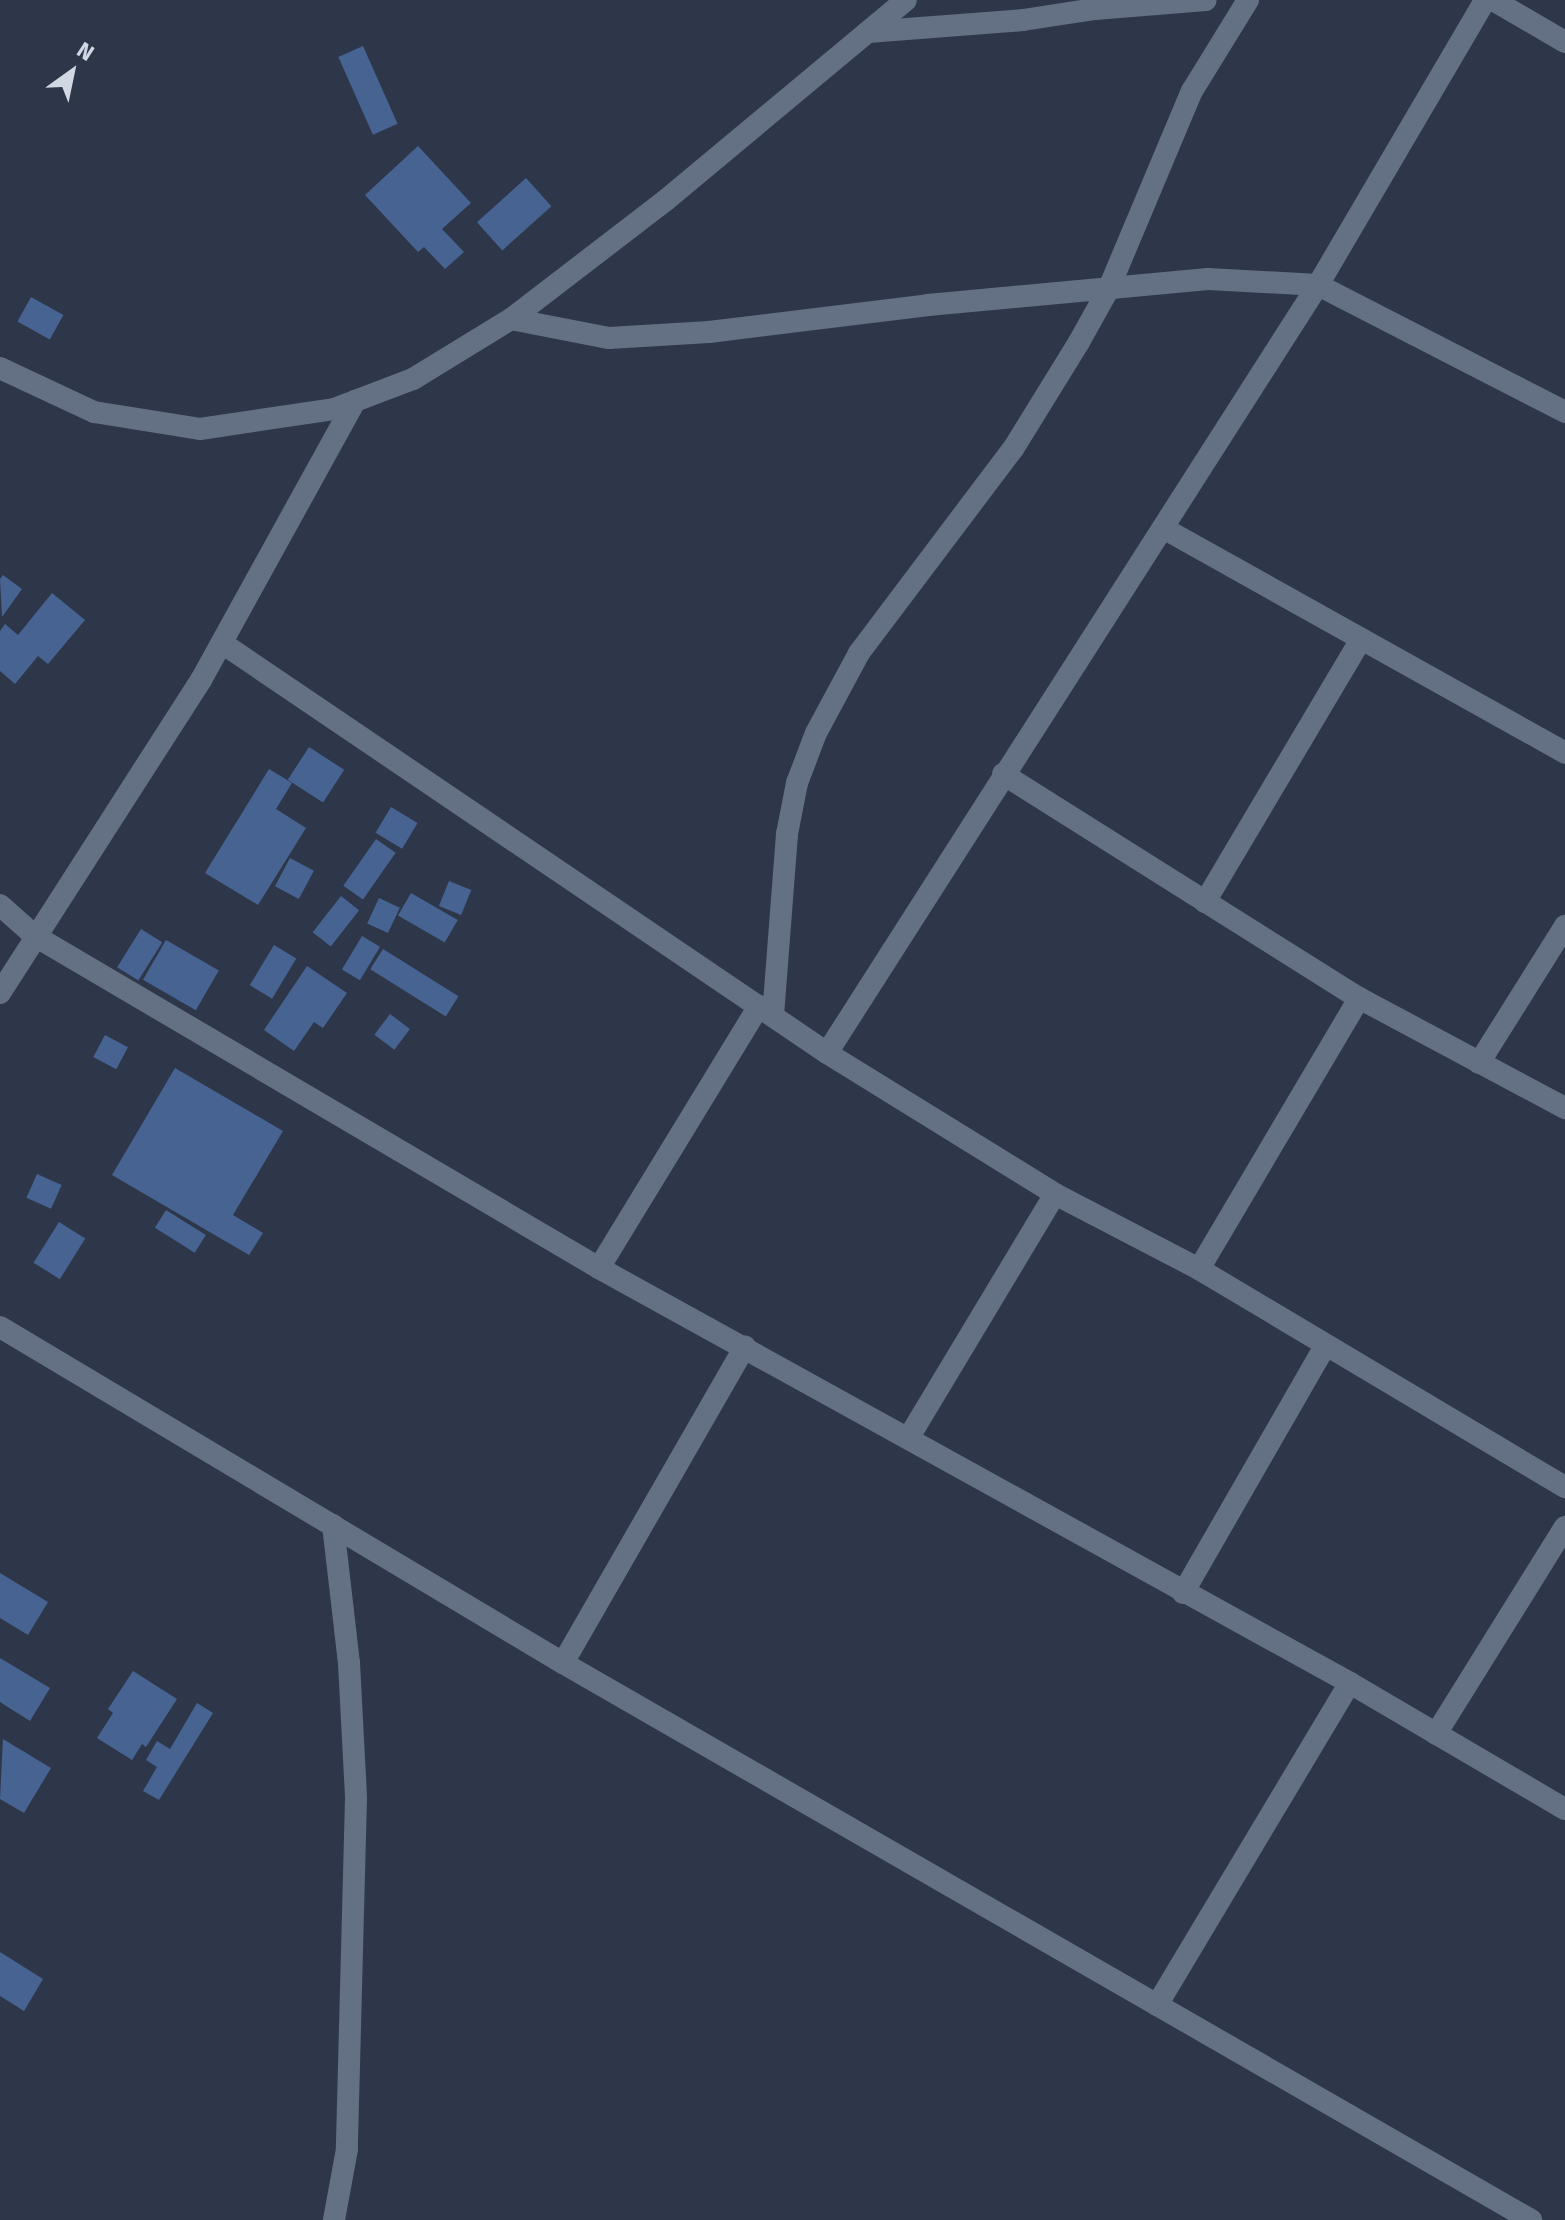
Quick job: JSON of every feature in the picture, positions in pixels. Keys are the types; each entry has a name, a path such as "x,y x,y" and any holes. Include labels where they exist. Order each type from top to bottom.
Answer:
{"street":[{"path":"0,368 94,412 200,429 264,422 334,409 413,379 511,319 666,200 906,0"},
{"path":"868,32 1023,20 1095,9 1206,0"},
{"path":"599,1268 766,1011 787,834 797,783 816,733 859,653 1013,449 1109,288 1192,91 1248,0"},
{"path":"827,1053 1318,285 1485,0"},
{"path":"1493,0 1565,42"},
{"path":"511,319 609,338 709,332 928,305 1208,279 1318,285 1565,412"},
{"path":"0,993 201,680 355,401"},
{"path":"1163,528 1565,753"},
{"path":"1205,902 1361,639"},
{"path":"222,643 827,1053 1055,1194 1199,1269 1565,1487"},
{"path":"1003,774 1359,998 1565,1108"},
{"path":"0,905 35,936 599,1268 1350,1683 1565,1809"},
{"path":"1479,1063 1565,926"},
{"path":"1199,1269 1359,998"},
{"path":"909,1437 1055,1194"},
{"path":"0,1327 563,1663 1531,2220"},
{"path":"1183,1593 1325,1346"},
{"path":"563,1663 745,1347"},
{"path":"333,1525 349,1663 356,1798 347,2149 334,2220"},
{"path":"1436,1734 1565,1527"},
{"path":"1157,2005 1350,1683"}],"building":[{"path":"363,46 398,124 373,135 338,57"},
{"path":"418,146 471,203 442,229 464,252 445,269 424,247 418,252 365,195"},
{"path":"526,178 551,206 502,250 477,222"},
{"path":"31,297 63,315 50,339 17,321"},
{"path":"3,575 22,589 2,617 0,579"},
{"path":"52,593 85,620 48,664 38,656 15,684 0,671 0,631 5,624 18,635"},
{"path":"309,747 344,770 323,803 288,780"},
{"path":"269,769 292,783 276,809 306,828 258,905 205,873"},
{"path":"391,807 418,823 402,849 376,833"},
{"path":"376,839 396,853 363,899 343,886"},
{"path":"290,858 314,871 299,899 275,886"},
{"path":"449,881 471,890 461,915 439,906"},
{"path":"411,893 458,920 445,943 398,916"},
{"path":"341,896 359,910 331,946 313,932"},
{"path":"379,898 400,908 388,933 367,923"},
{"path":"141,929 162,942 138,980 117,967"},
{"path":"362,936 380,947 360,980 342,969"},
{"path":"166,940 219,970 196,1010 143,980"},
{"path":"274,945 296,958 272,999 250,985"},
{"path":"383,949 458,996 446,1017 370,969"},
{"path":"307,966 347,993 323,1028 314,1022 294,1051 264,1030"},
{"path":"390,1014 410,1029 394,1050 374,1035"},
{"path":"105,1035 128,1047 116,1069 93,1057"},
{"path":"175,1068 283,1131 233,1215 263,1233 249,1255 112,1175"},
{"path":"37,1174 62,1185 51,1209 26,1198"},
{"path":"166,1210 206,1235 195,1253 155,1228"},
{"path":"59,1222 85,1238 60,1279 34,1263"},
{"path":"0,1573 48,1602 28,1635 0,1618"},
{"path":"0,1658 50,1688 30,1721 0,1702"},
{"path":"133,1671 177,1699 146,1747 142,1744 132,1760 97,1738 113,1713 108,1709"},
{"path":"197,1703 213,1713 159,1800 143,1791 157,1767 146,1760 157,1741 170,1749"},
{"path":"3,1739 51,1768 24,1813 0,1799"},
{"path":"0,1952 43,1979 24,2011 0,1996"}]}
